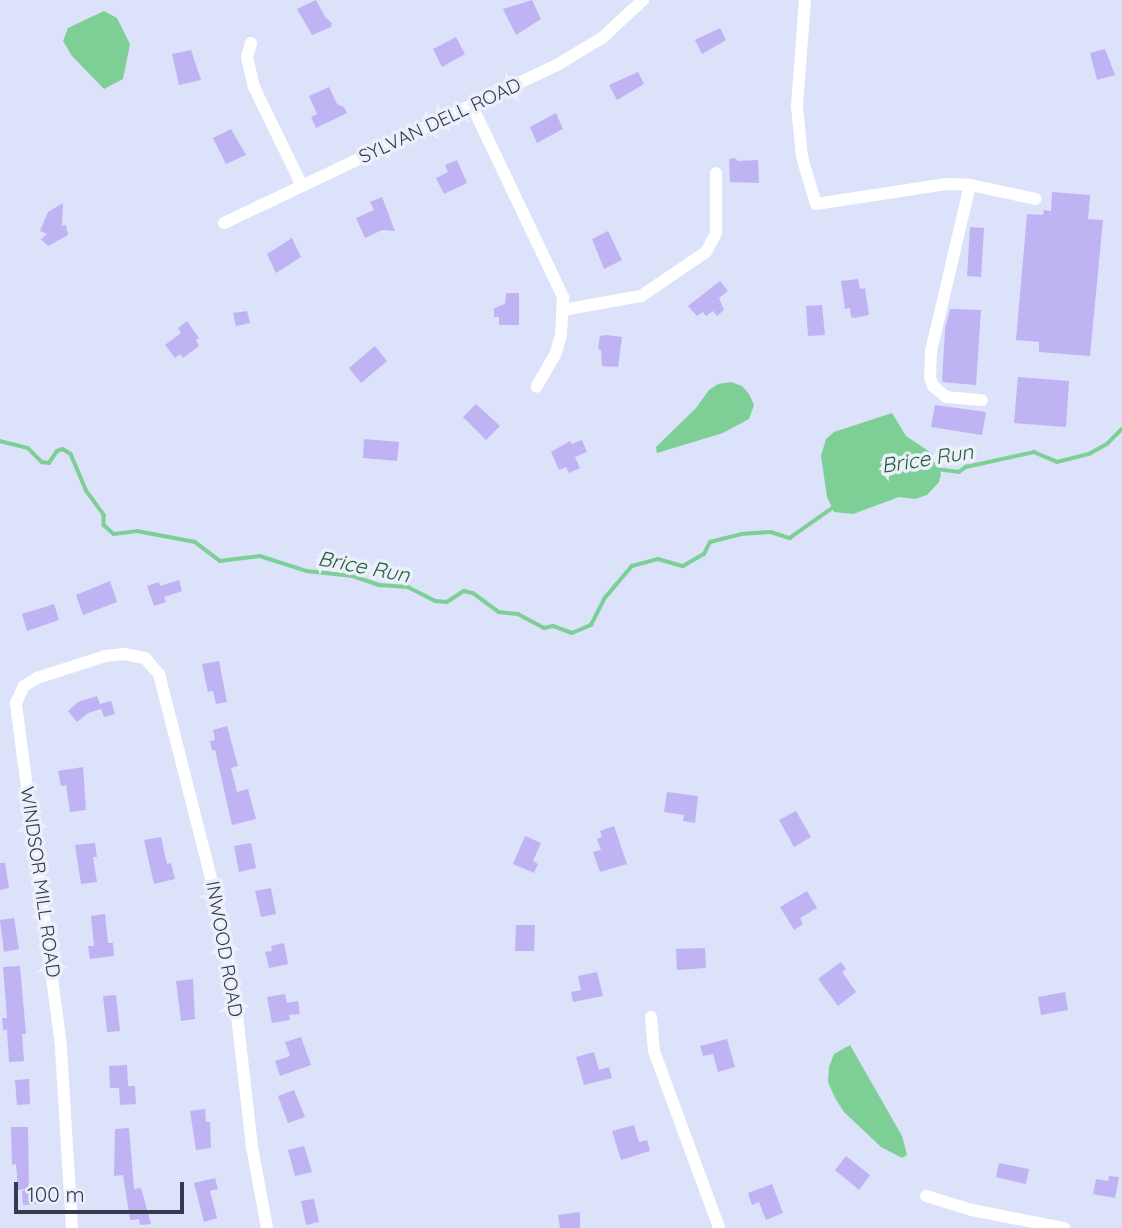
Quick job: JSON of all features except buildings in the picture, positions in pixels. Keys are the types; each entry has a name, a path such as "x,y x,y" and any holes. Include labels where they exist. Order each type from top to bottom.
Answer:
{"street":[{"name":"SYLVAN DELL ROAD","path":"224,223 578,53 623,20 643,0"},
{"path":"805,0 797,106 802,156 816,204 946,184 970,185 1036,199"},
{"path":"251,43 247,57 254,87 302,186"},
{"path":"472,106 555,276 563,310 556,353 536,387"},
{"path":"563,310 641,296 706,252 716,233 716,173"},
{"path":"970,185 931,351 930,379 933,386 946,397 982,400"},
{"name":"WINDSOR MILL ROAD","path":"72,1228 61,1046 16,703 24,686 37,678 105,656 135,654 154,665 159,674"},
{"name":"INWOOD ROAD","path":"159,674 227,947 252,1147 267,1228"},
{"path":"651,1017 654,1051 719,1228"},
{"path":"926,1196 972,1210 1064,1228"}],"water":[{"path":"104,11 117,18 130,44 123,79 104,89 72,56 63,41 68,28"},
{"path":"731,382 742,386 749,394 754,405 749,419 723,433 657,453 656,447 696,408 709,390 718,384"},
{"path":"892,413 906,436 933,454 941,474 939,482 927,495 915,499 899,497 853,514 834,512 827,497 821,456 826,439 834,432"},
{"path":"850,1045 902,1136 907,1155 902,1158 881,1147 844,1112 835,1098 828,1082 829,1067 834,1054"}],"waterway":[{"name":"Brice Run","path":"936,469 959,472 966,467 1034,452 1057,462 1089,454 1107,444 1122,429"},
{"name":"Brice Run","path":"0,441 28,448 42,462 49,463 57,451 63,449 71,454 86,490 104,515 104,525 114,534 137,531 195,542 220,561 260,556 307,571 353,576 379,585 408,587 436,601 447,602 464,591 473,593 499,612 518,614 544,628 553,626 572,633 591,625 604,599 632,566 658,559 683,566 704,554 710,542 741,534 771,532 790,538 835,506"}]}
